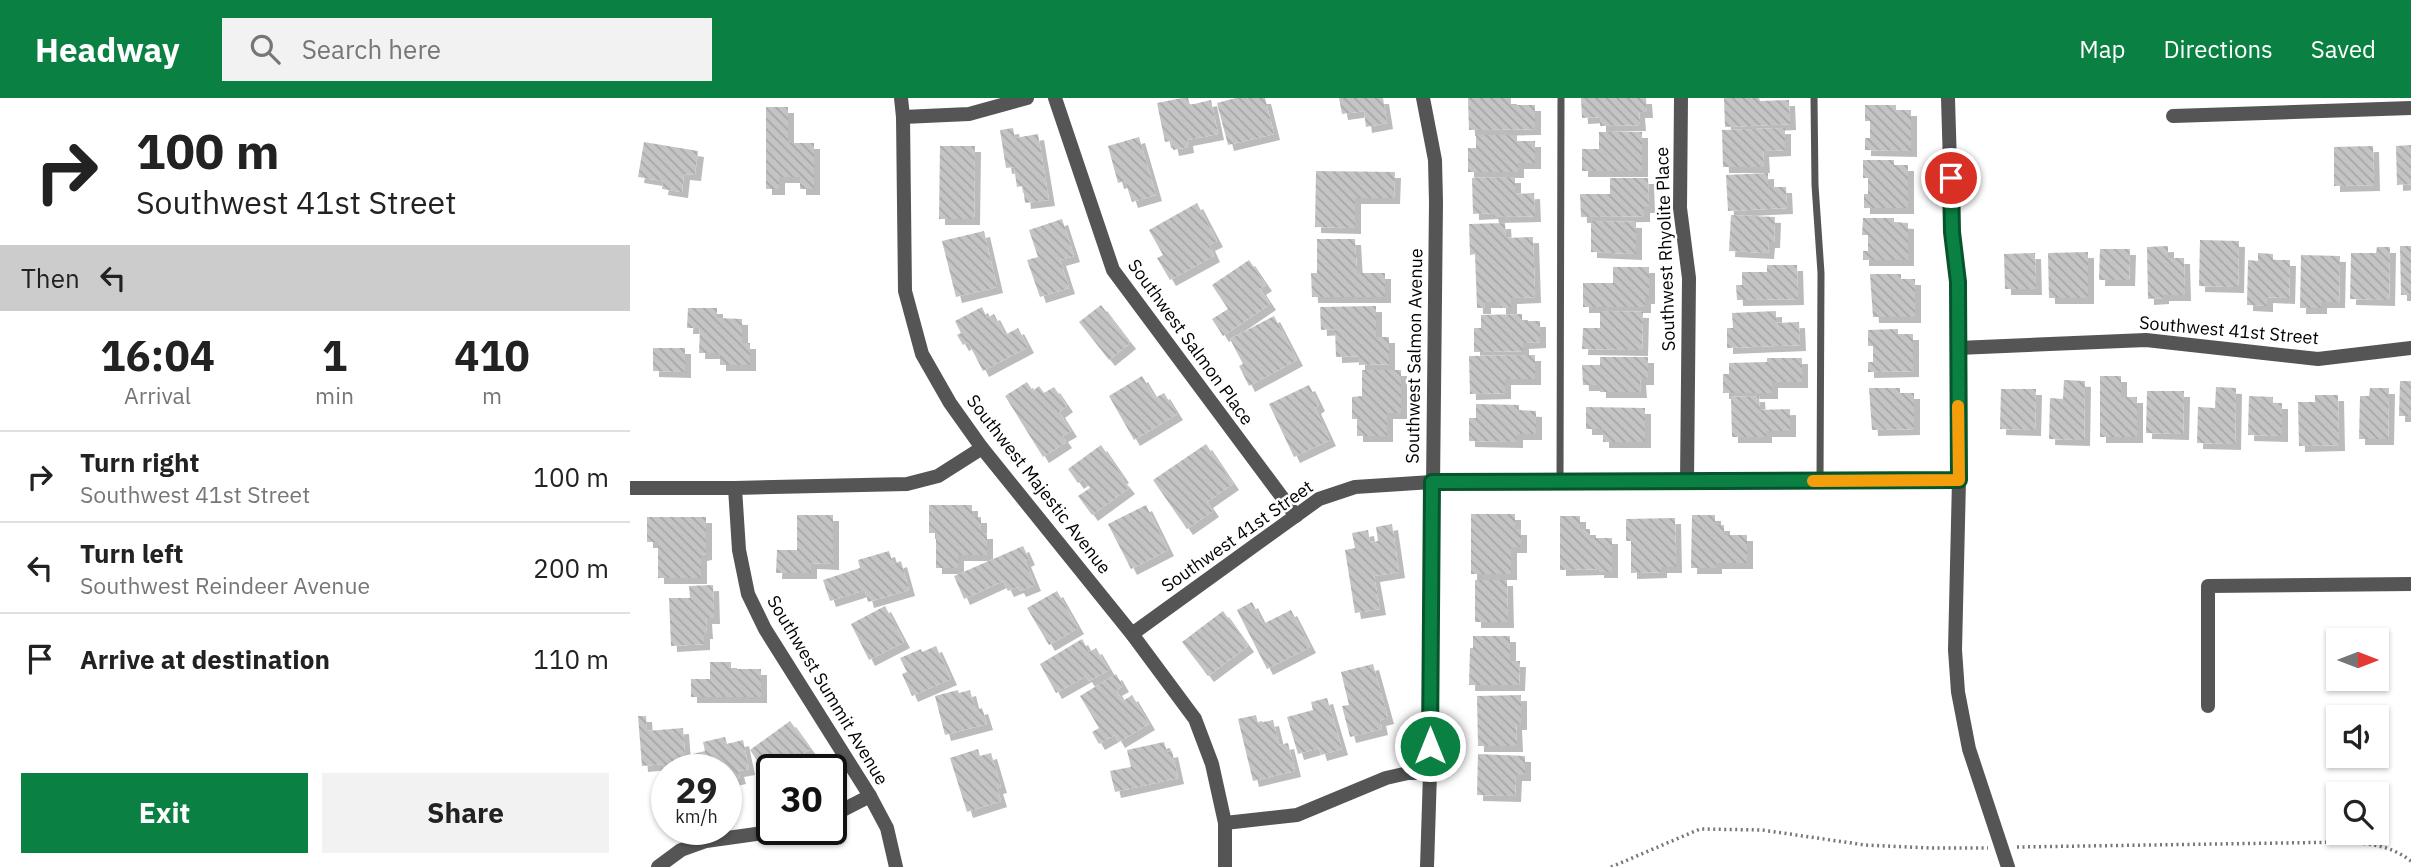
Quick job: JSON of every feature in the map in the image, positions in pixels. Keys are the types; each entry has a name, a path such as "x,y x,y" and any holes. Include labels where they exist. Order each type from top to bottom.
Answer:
{"street":[{"name":"Southwest Majestic Avenue","path":"901,98 905,291 922,354 950,403 982,448 1132,634 1195,719 1212,765 1225,823 1225,867"},
{"path":"903,117 969,114 1027,98"},
{"name":"Southwest Salmon Place","path":"1055,98 1113,270 1296,516"},
{"name":"Southwest Salmon Avenue","path":"1423,98 1435,160 1427,867"},
{"name":"Southwest Rhyolite Place","path":"1681,98 1680,208 1689,278 1687,482"},
{"path":"1948,98 1952,232 1958,282 1959,480 1955,650 1958,692 1969,749 2008,867"},
{"path":"2173,116 2411,108"},
{"name":"Southwest 41st Street","path":"1958,348 2146,340 2318,359 2411,348"},
{"path":"630,488 907,484 938,476 982,448"},
{"name":"Southwest 41st Street","path":"1132,634 1319,499 1355,487 1432,482 1959,480"},
{"name":"Southwest Summit Avenue","path":"735,488 739,550 748,594 765,629 870,796 887,828 896,867"},
{"path":"2208,706 2207,586 2411,584"},
{"path":"1225,823 1297,815 1386,778 1408,773 1430,773"},
{"path":"847,808 870,796"},
{"path":"658,867 681,850 706,841 756,834"}],"lane":[{"path":"1560,483 1561,98"},
{"path":"1814,98 1815,185 1821,273 1820,481"}],"building":[{"path":"1188,98 1190,105 1211,100 1218,134 1187,140 1188,147 1173,150 1171,141 1165,142 1157,103"},
{"path":"1236,98 1265,98 1274,134 1228,145 1217,103"},
{"path":"1339,98 1383,98 1387,123 1366,127 1364,111 1342,114"},
{"path":"1468,98 1511,98 1511,105 1535,105 1535,129 1469,130"},
{"path":"1581,98 1646,98 1647,112 1639,112 1640,125 1600,126 1600,117 1582,118"},
{"path":"1724,98 1789,100 1790,124 1725,127"},
{"path":"1865,105 1896,105 1896,110 1911,110 1911,151 1865,150 1865,138 1870,138 1870,121 1865,121"},
{"path":"766,107 788,107 788,143 814,143 814,189 800,189 800,177 779,177 779,189 766,189"},
{"path":"1013,128 1015,138 1038,134 1049,200 1025,203 1023,186 1017,187 1014,167 1006,168 1000,130"},
{"path":"1785,128 1785,150 1763,151 1764,167 1723,167 1722,130"},
{"path":"1599,132 1642,132 1642,171 1582,171 1582,149 1599,149"},
{"path":"1476,135 1517,135 1517,141 1535,141 1535,163 1518,163 1518,172 1468,172 1468,148 1476,148"},
{"path":"1139,137 1156,195 1132,202 1125,181 1118,183 1108,146"},
{"path":"644,142 698,151 695,175 684,174 682,192 662,189 663,181 638,177"},
{"path":"2411,145 2411,184 2397,185 2396,146"},
{"path":"940,146 975,146 974,219 939,219"},
{"path":"2373,146 2374,185 2334,186 2334,147"},
{"path":"1863,160 1894,160 1894,165 1908,165 1908,208 1864,208 1864,194 1868,194 1868,178 1863,178"},
{"path":"1316,171 1395,172 1394,198 1355,198 1355,228 1315,227"},
{"path":"1768,173 1768,187 1786,187 1787,208 1728,211 1726,175"},
{"path":"1515,177 1515,194 1534,193 1535,216 1493,217 1492,213 1473,214 1472,178"},
{"path":"1610,178 1648,178 1649,207 1644,207 1644,216 1581,217 1580,194 1610,194"},
{"path":"1197,203 1217,241 1209,245 1214,256 1170,280 1157,258 1163,255 1149,230"},
{"path":"1731,215 1775,217 1774,242 1769,242 1768,253 1729,251"},
{"path":"1863,218 1894,218 1894,222 1908,223 1908,260 1863,260 1863,251 1868,251 1868,235 1862,235"},
{"path":"1062,219 1074,256 1060,260 1069,288 1040,297 1027,260 1038,257 1029,230"},
{"path":"1591,221 1636,222 1636,254 1591,252"},
{"path":"1505,223 1506,238 1533,237 1535,297 1511,298 1511,308 1500,308 1500,302 1485,302 1485,308 1477,308 1475,254 1470,255 1469,224"},
{"path":"984,231 997,287 956,297 942,241"},
{"path":"1317,239 1355,239 1357,273 1385,273 1385,297 1312,297 1311,273 1317,273"},
{"path":"2200,240 2239,241 2238,287 2199,286"},
{"path":"2168,246 2168,258 2184,258 2185,295 2163,295 2163,298 2148,299 2147,247"},
{"path":"2400,246 2411,246 2411,295 2401,295"},
{"path":"2377,247 2390,247 2389,300 2350,299 2351,253 2376,253"},
{"path":"2100,249 2130,249 2129,280 2099,280"},
{"path":"2088,252 2088,298 2049,298 2048,253"},
{"path":"2035,253 2036,289 2005,289 2004,254"},
{"path":"2258,253 2273,254 2273,260 2290,260 2289,298 2267,297 2267,306 2247,305 2248,260 2258,261"},
{"path":"2301,255 2340,256 2339,302 2321,302 2321,308 2300,308"},
{"path":"1249,260 1266,285 1260,289 1270,304 1223,336 1212,319 1228,309 1212,285"},
{"path":"1767,265 1797,265 1798,299 1737,300 1736,285 1742,285 1742,272 1767,272"},
{"path":"1613,267 1649,267 1649,298 1645,298 1645,307 1583,307 1583,283 1613,283"},
{"path":"1870,274 1901,274 1901,279 1915,279 1915,317 1873,317"},
{"path":"1101,305 1130,343 1109,360 1079,322"},
{"path":"1376,306 1376,337 1389,337 1389,364 1359,365 1359,356 1336,357 1335,329 1321,330 1320,307"},
{"path":"982,307 987,318 994,314 1005,335 1018,328 1028,347 983,371 968,342 963,345 957,335 961,333 955,321"},
{"path":"688,308 717,308 717,318 742,319 742,343 750,343 750,365 720,365 720,353 699,353 700,328 687,328"},
{"path":"1600,311 1643,312 1642,350 1582,349 1583,328 1600,328"},
{"path":"1776,311 1776,323 1799,322 1800,345 1727,348 1727,328 1733,328 1732,313"},
{"path":"1522,314 1522,321 1540,321 1540,342 1523,343 1523,351 1474,352 1474,328 1481,328 1481,315"},
{"path":"1274,316 1297,360 1249,386 1239,366 1243,364 1230,339"},
{"path":"1898,329 1898,334 1913,334 1913,371 1868,372 1868,362 1873,362 1873,346 1868,346 1868,330"},
{"path":"653,348 685,348 685,372 653,371"},
{"path":"1535,355 1535,379 1505,379 1505,393 1470,394 1469,356"},
{"path":"1600,357 1648,357 1648,379 1640,379 1641,392 1600,392 1600,385 1583,385 1582,365 1600,365"},
{"path":"1767,358 1802,358 1802,382 1772,382 1772,393 1723,393 1723,374 1729,374 1729,363 1767,362"},
{"path":"1362,370 1401,370 1401,413 1387,413 1387,436 1357,436 1357,419 1352,419 1352,397 1362,396"},
{"path":"1142,376 1155,398 1164,393 1177,414 1134,440 1109,396"},
{"path":"2100,376 2121,376 2121,397 2137,397 2137,437 2100,437"},
{"path":"2064,380 2085,381 2084,440 2049,439 2050,398 2063,399"},
{"path":"2400,381 2411,381 2411,416 2399,416"},
{"path":"1027,382 1033,391 1039,386 1044,393 1054,387 1067,406 1059,412 1071,431 1062,436 1066,442 1043,457 1005,396"},
{"path":"1309,385 1319,405 1315,408 1330,440 1294,457 1269,404"},
{"path":"2216,387 2236,388 2235,444 2197,443 2198,407 2215,408"},
{"path":"1869,388 1900,388 1900,393 1914,393 1914,429 1872,430"},
{"path":"2370,388 2389,388 2388,439 2359,439 2360,396 2369,396"},
{"path":"2001,389 2036,389 2035,430 2000,429"},
{"path":"2147,391 2184,391 2183,434 2146,433"},
{"path":"2315,395 2338,395 2339,445 2299,446 2298,402 2315,402"},
{"path":"1759,396 1760,410 1790,409 1790,431 1766,431 1766,437 1732,437 1731,397"},
{"path":"2249,396 2273,397 2273,403 2282,403 2282,436 2248,435"},
{"path":"1476,404 1519,405 1519,410 1536,411 1536,434 1517,434 1517,442 1469,441 1469,418 1476,418"},
{"path":"1586,407 1645,408 1645,442 1603,442 1603,429 1586,429"},
{"path":"1206,444 1233,484 1207,502 1213,511 1187,529 1153,480"},
{"path":"1101,445 1129,488 1092,515 1078,496 1090,488 1083,479 1078,483 1068,469"},
{"path":"929,505 972,505 972,517 981,517 981,533 987,533 987,555 958,555 958,568 936,568 936,533 929,533"},
{"path":"1146,505 1168,550 1131,569 1108,524"},
{"path":"1471,514 1515,514 1515,529 1521,529 1521,547 1511,547 1511,574 1471,574"},
{"path":"797,515 833,515 833,564 811,563 811,573 776,573 777,550 797,550"},
{"path":"1692,515 1715,515 1715,525 1724,525 1724,535 1747,535 1747,563 1716,563 1716,568 1691,568"},
{"path":"1560,516 1580,516 1580,529 1590,529 1590,538 1612,538 1612,572 1598,572 1598,569 1560,570"},
{"path":"647,517 706,517 706,554 701,555 701,578 658,578 658,542 647,542"},
{"path":"1675,518 1676,567 1661,567 1661,572 1631,573 1631,541 1626,541 1626,519"},
{"path":"1392,524 1399,572 1374,576 1380,609 1355,613 1345,550 1355,548 1352,533 1368,530 1370,542 1378,541 1376,527"},
{"path":"1023,546 1029,559 1025,561 1035,585 1020,591 1018,587 1008,591 1003,581 964,599 954,576"},
{"path":"889,551 893,564 901,561 909,590 868,602 865,590 830,601 823,580 860,568 858,560"},
{"path":"1475,580 1507,580 1508,622 1475,622"},
{"path":"713,585 714,618 706,618 707,633 704,633 704,644 671,646 669,598 690,598 689,586"},
{"path":"1057,591 1078,628 1049,645 1027,608"},
{"path":"1252,602 1263,624 1291,610 1310,647 1267,669 1237,610"},
{"path":"885,606 904,642 869,660 851,624"},
{"path":"1223,611 1248,646 1208,676 1182,642"},
{"path":"1473,636 1510,636 1510,661 1520,661 1519,685 1469,685"},
{"path":"1082,639 1089,652 1096,648 1109,670 1089,681 1086,676 1056,693 1040,664"},
{"path":"936,646 951,679 912,696 902,674 907,672 900,658"},
{"path":"710,662 731,662 731,669 761,669 761,697 691,697 691,679 710,679"},
{"path":"1373,664 1388,718 1380,720 1382,729 1350,737 1342,706 1349,705 1341,672"},
{"path":"1116,674 1123,686 1116,690 1123,701 1132,695 1149,724 1119,742 1115,735 1099,744 1092,732 1099,728 1080,696"},
{"path":"958,690 959,693 970,690 975,710 982,708 987,724 945,735 935,696"},
{"path":"1521,695 1521,724 1516,724 1517,746 1478,746 1477,696"},
{"path":"1327,698 1342,749 1321,755 1319,748 1298,754 1287,717 1313,710 1311,702"},
{"path":"1256,715 1258,723 1273,720 1279,745 1288,743 1295,771 1253,781 1238,719"},
{"path":"638,716 646,716 647,731 683,728 685,754 651,754 651,765 642,766"},
{"path":"790,721 810,749 803,754 756,754 756,759 750,750"},
{"path":"725,737 727,744 743,740 749,769 742,770 742,754 693,754 705,751 703,742"},
{"path":"1164,742 1167,752 1172,751 1178,778 1115,792 1110,771 1131,767 1127,750"},
{"path":"978,749 980,756 991,753 1001,787 997,788 1001,801 967,812 950,758"},
{"path":"1478,754 1525,756 1525,775 1516,775 1515,796 1477,795"}],"slow traffic":[{"path":"1813,481 1959,480 1958,406"}],"route":[{"path":"1430,746 1432,482 1959,480 1958,282 1952,232 1951,178"}]}
